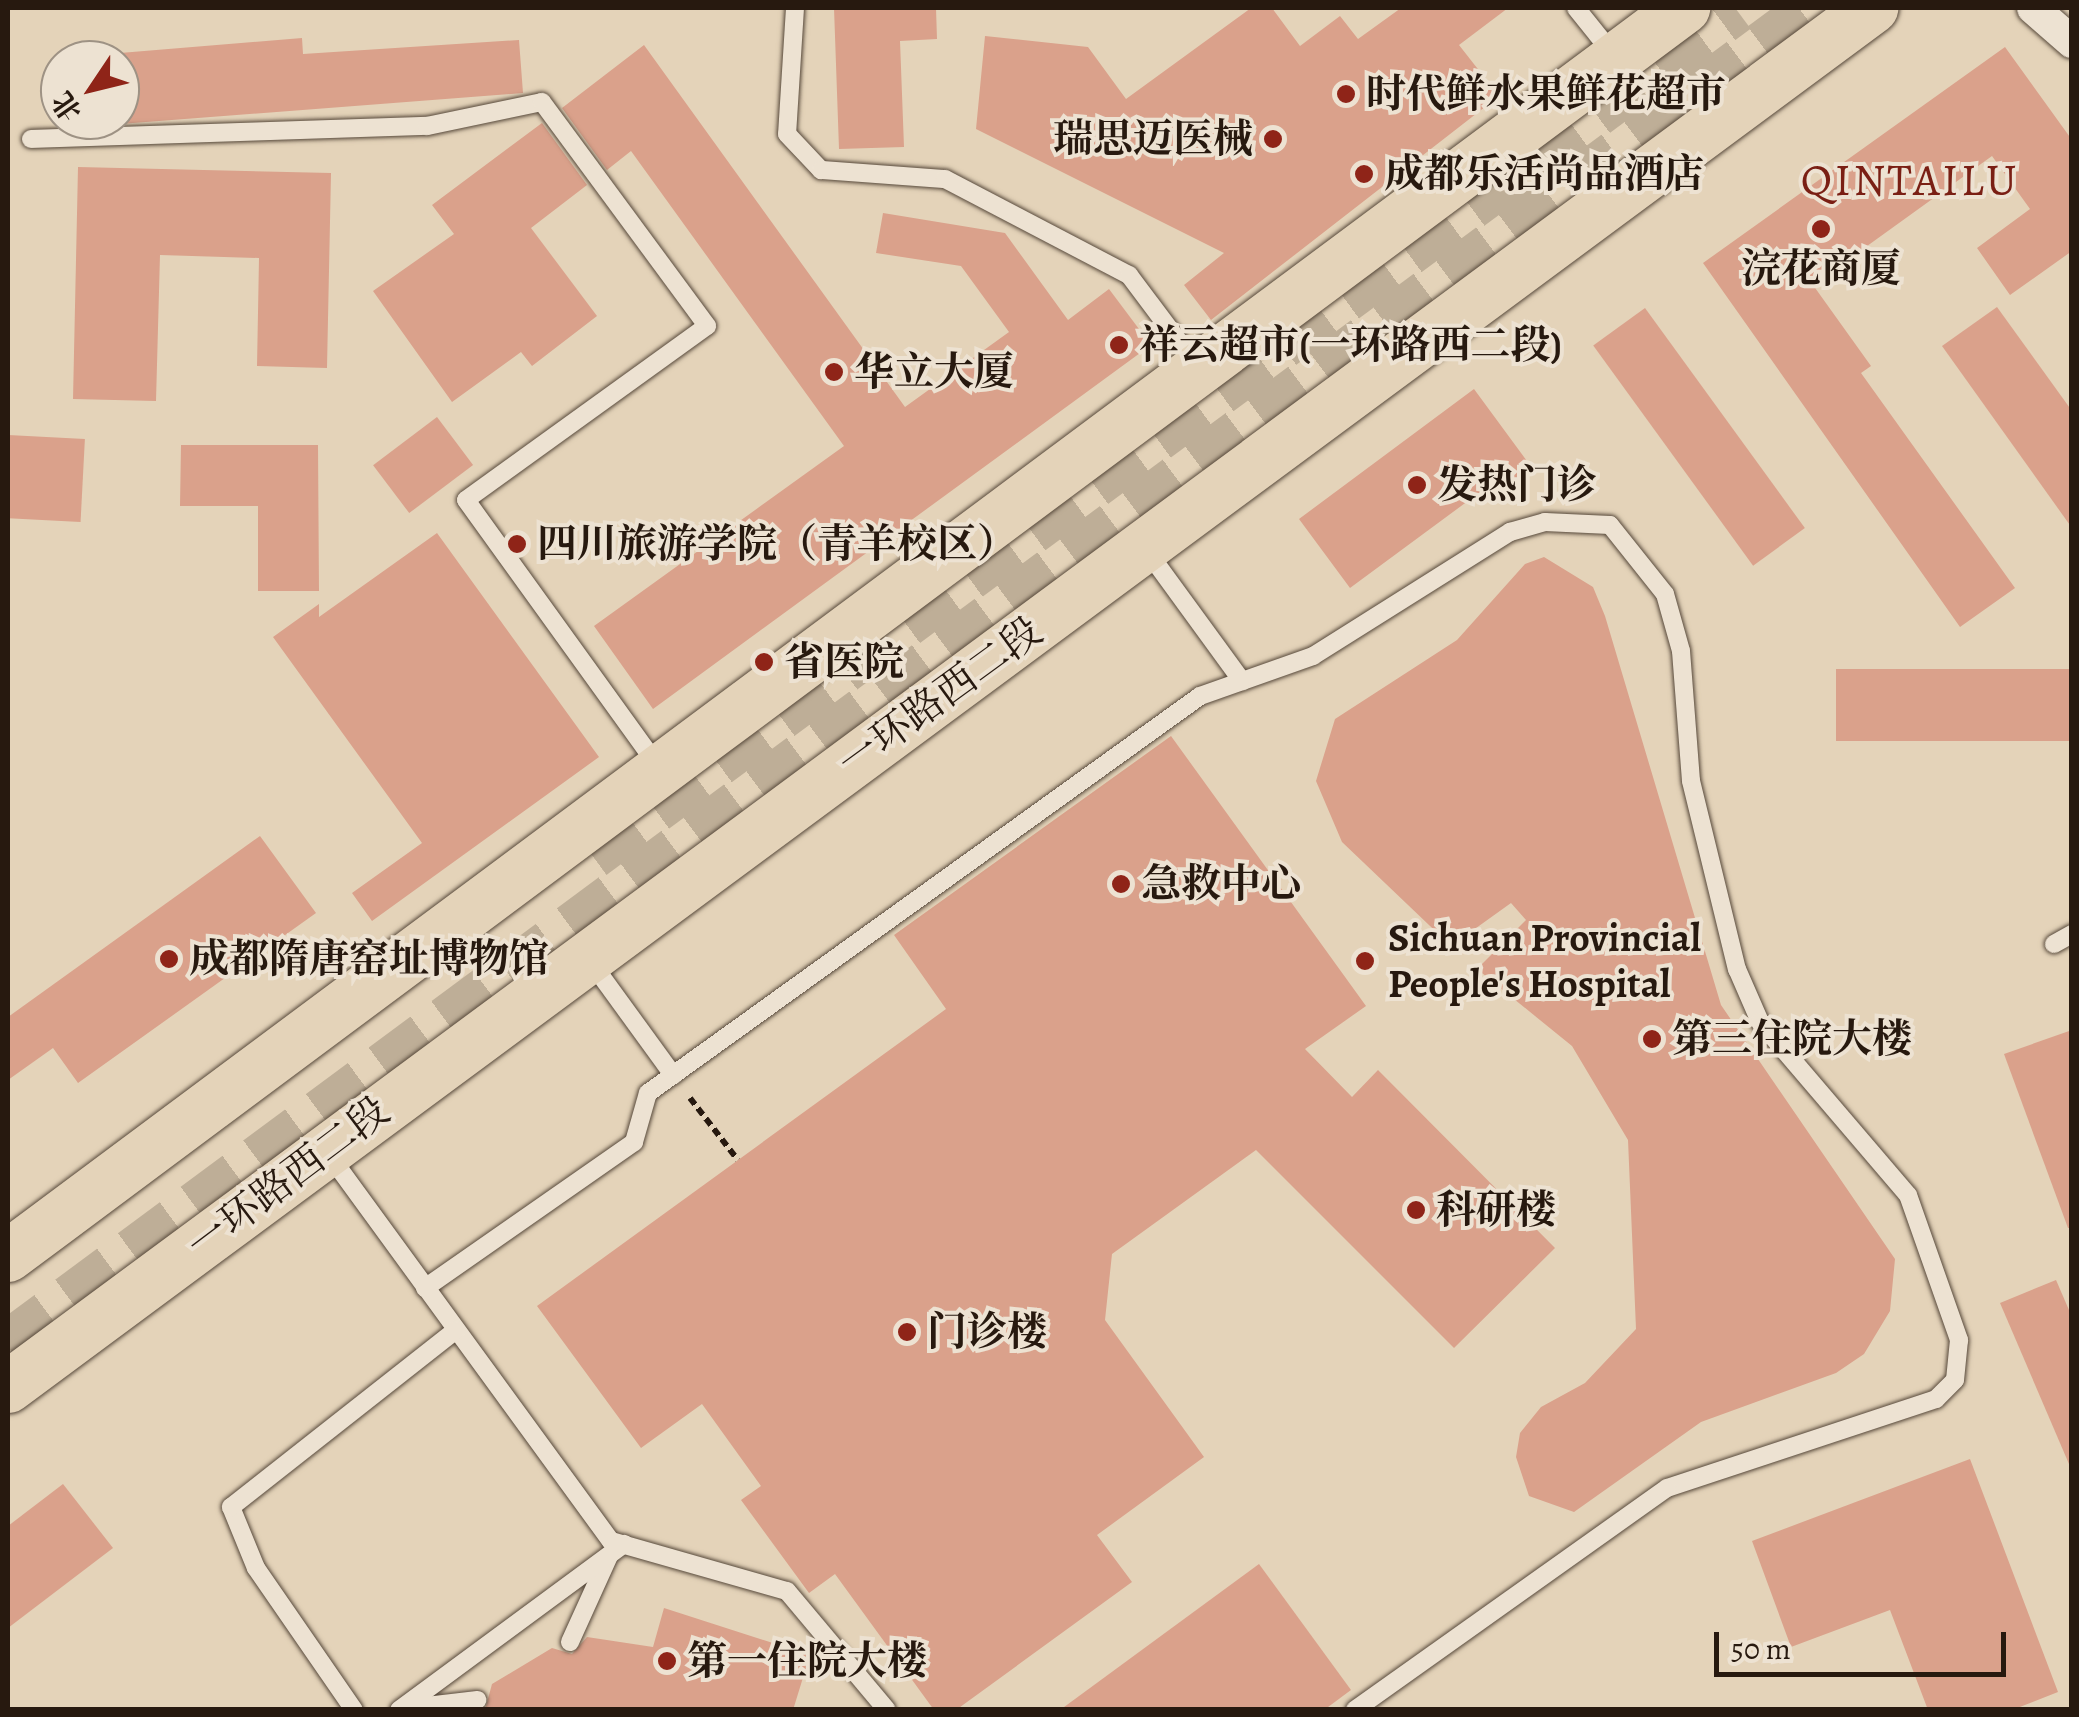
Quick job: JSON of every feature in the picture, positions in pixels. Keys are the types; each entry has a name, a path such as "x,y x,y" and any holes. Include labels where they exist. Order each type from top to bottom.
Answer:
{"main road":[{"path":"8,1256 1684,8"},
{"name":"一环路西二段","path":"8,1387 1872,8"}],"street":[{"path":"2033,8 2072,42"}],"lane":[{"path":"795,8 787,134 820,170 945,178 1129,275 1198,367"},
{"path":"1576,8 1616,58"},
{"path":"31,139 427,126 542,102 707,326 466,500 660,770"},
{"path":"425,1288 634,1142 648,1093 996,852 1200,696 1313,656 1510,532 1545,522 1610,525 1636,548 1665,594 1682,650 1691,781 1737,969 1760,1022 1908,1195 1959,1340 1955,1380 1936,1399 1667,1488 1355,1710"},
{"path":"1144,546 1242,681"},
{"path":"2054,944 2072,934"},
{"path":"588,957 673,1075"},
{"path":"326,1150 617,1549 787,1590 887,1710"},
{"path":"354,1710 256,1568 231,1507 456,1330"},
{"path":"570,1642 617,1549"},
{"path":"400,1709 617,1549"},
{"path":"400,1709 477,1700"}],"path":[{"path":"673,1075 738,1160"}],"building":[{"path":"834,8 936,8 937,39 900,41 904,147 839,149"},
{"path":"1251,8 1272,8 1300,46 1340,16 1358,39 1401,8 1508,8 1459,45 1499,96 1211,320 1184,285 1224,253 976,129 985,36 1088,47 1126,99"},
{"path":"302,38 303,54 519,40 523,93 140,122 140,51"},
{"name":"华立大厦","path":"644,45 905,407 1009,332 961,266 876,253 883,213 1005,233 1068,320 1109,289 1151,345 653,709 594,626 844,446 631,151 607,170 562,108"},
{"name":"浣花商厦","path":"2005,47 2072,140 2072,251 2010,295 1977,248 2030,209 1992,156 1813,285 1871,366 1861,373 2015,588 1960,627 1703,263"},
{"path":"542,123 587,185 531,228 597,316 532,366 521,352 452,402 373,291 454,234 432,205"},
{"path":"78,167 331,173 327,368 257,366 259,258 160,255 156,401 73,399"},
{"path":"1997,307 2072,411 2072,528 1942,346"},
{"path":"1645,308 1805,528 1753,566 1593,346"},
{"name":"发热门诊","path":"1474,389 1532,468 1502,490 1495,481 1350,588 1299,519"},
{"path":"437,417 473,465 409,513 373,465"},
{"path":"8,435 85,439 81,522 8,518"},
{"path":"181,445 318,445 319,591 258,591 258,506 180,506"},
{"path":"437,533 599,757 372,921 352,893 422,843 273,637 319,604 319,617"},
{"name":"第三住院大楼","path":"1544,557 1593,587 1605,616 1721,1005 1895,1259 1890,1311 1864,1354 1836,1373 1701,1422 1574,1512 1529,1496 1516,1457 1520,1433 1541,1407 1585,1383 1636,1329 1628,1140 1572,1046 1477,969 1526,920 1511,903 1451,946 1342,842 1316,781 1335,719 1457,640 1525,564"},
{"path":"1836,669 2072,669 2072,741 1836,741"},
{"name":"门诊楼","path":"1171,736 1366,1006 1305,1049 1352,1097 1378,1070 1555,1248 1454,1348 1256,1150 1112,1254 1105,1320 1204,1457 1097,1535 1132,1582 956,1710 934,1710 835,1574 809,1593 741,1500 761,1486 702,1404 641,1448 537,1306 946,1009 894,935"},
{"name":"成都隋唐窑址博物馆","path":"260,836 316,913 78,1083 53,1048 8,1080 8,1017"},
{"path":"2072,1030 2072,1228 2068,1228 2004,1054"},
{"path":"2056,1280 2072,1317 2072,1471 2000,1303"},
{"path":"1970,1459 2058,1692 2012,1710 1928,1710 1890,1610 1791,1647 1752,1541"},
{"path":"63,1484 113,1548 8,1628 8,1526"},
{"path":"1259,1564 1351,1690 1324,1710 1060,1710"},
{"name":"第一住院大楼","path":"664,1608 810,1655 793,1710 485,1710 492,1684 552,1648 572,1654 587,1637 653,1647"}],"tunnel":[{"path":"591,854 1735,8"},
{"path":"8,1347 1816,8"}],"place":[{"name":"时代鲜水果鲜花超市","path":"1346,94"},
{"name":"瑞思迈医械","path":"1273,139"},
{"name":"成都乐活尚品酒店","path":"1364,174"},
{"name":"浣花商厦","path":"1821,229"},
{"name":"祥云超市(一环路西二段)","path":"1119,345"},
{"name":"华立大厦","path":"834,372"},
{"name":"发热门诊","path":"1417,485"},
{"name":"四川旅游学院（青羊校区）","path":"517,544"},
{"name":"省医院","path":"764,662"},
{"name":"急救中心","path":"1121,884"},
{"name":"成都隋唐窑址博物馆","path":"169,959"},
{"name":"Sichuan Provincial People's Hospital","path":"1365,961"},
{"name":"第三住院大楼","path":"1652,1039"},
{"name":"科研楼","path":"1416,1210"},
{"name":"门诊楼","path":"907,1332"},
{"name":"第一住院大楼","path":"667,1661"}],"district":[{"name":"QINTAILU","path":"1910,181"}]}
